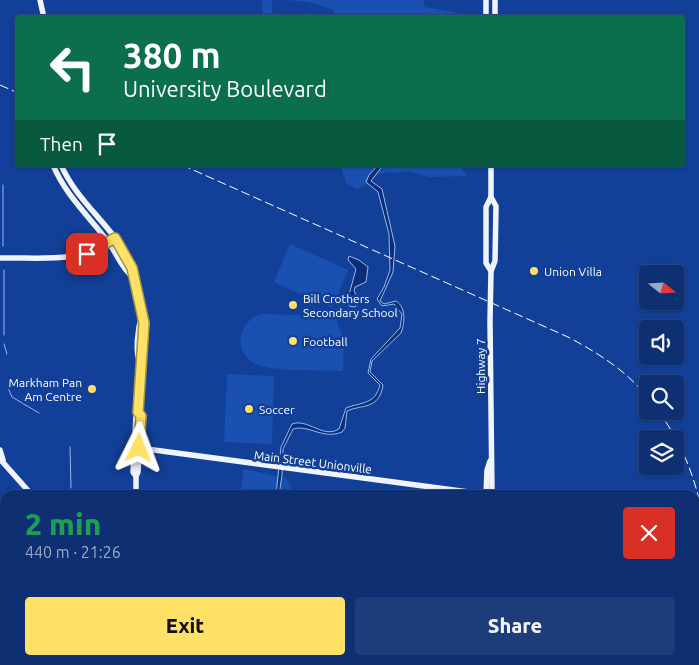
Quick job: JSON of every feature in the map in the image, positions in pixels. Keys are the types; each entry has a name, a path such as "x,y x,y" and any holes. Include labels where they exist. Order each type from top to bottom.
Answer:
{"main road":[{"path":"40,0 43,15"},
{"path":"486,0 486,15"},
{"path":"495,0 495,15"},
{"path":"54,167 71,198 109,242 126,272 133,277"},
{"path":"62,167 74,191 115,238 132,268 142,316 139,323 138,359 141,365 138,412 141,416 136,448 138,472 136,476 136,490"},
{"name":"Highway 7","path":"491,167 491,197 486,207 486,263 491,271"},
{"name":"Highway 7","path":"491,197 496,206 495,261 491,271 490,461 493,471 492,490"},
{"path":"0,258 74,257 87,254 115,238"},
{"name":"Main Street Unionville","path":"136,448 449,490"},
{"path":"0,450 1,459 28,490"},
{"name":"Highway 7","path":"486,490 487,470 490,461"}],"shaded area":[{"path":"262,0 272,0 272,13 282,15 263,15"},
{"path":"287,0 423,0 425,7 469,15 335,15 334,10 308,2"},
{"path":"312,13 315,15 295,15"},
{"path":"341,167 461,167 467,176 429,177 408,171 391,172 378,174 369,183 357,189 347,184"},
{"path":"376,167 382,167 371,181 382,189 395,246 393,272 380,301 384,304 396,301 402,307 404,320 401,333 372,361 370,372 383,385 378,399 369,405 347,411 345,428 342,432 328,434 304,428 293,429 283,449 280,490 277,490 281,447 292,424 304,424 327,432 339,429 346,408 367,402 375,396 380,385 368,373 371,359 400,328 402,314 394,304 382,306 377,299 390,270 389,234 378,192 366,182"},
{"path":"290,244 348,270 332,308 274,282"},
{"path":"349,256 359,260 368,267 366,282 355,287 354,291 359,301 355,307 349,306 347,302 356,269 348,260"},
{"path":"261,314 337,316 337,323 344,338 343,371 274,368 264,367 252,362 244,353 241,336 248,322"},
{"name":"Soccer","path":"227,374 274,376 272,444 224,442"},
{"path":"243,469 286,478 293,490 241,490"}],"waterway":[{"path":"3,185 3,246"},
{"path":"4,270 4,335"},
{"path":"4,344 7,354"},
{"path":"8,388 12,397 39,413"},
{"path":"70,447 71,488"}],"railway":[{"path":"0,85 15,92"},
{"path":"186,167 568,337 611,363 639,387"},
{"path":"664,420 683,453 696,490"}],"place":[{"name":"Union Villa","path":"534,271"},
{"name":"Bill Crothers Secondary School","path":"293,305"},
{"name":"Football","path":"293,341"},
{"name":"Markham Pan Am Centre","path":"92,389"},
{"name":"Soccer","path":"249,409"}],"route":[{"path":"87,254 115,238 132,268 144,323 138,412 141,416 139,448"}]}
